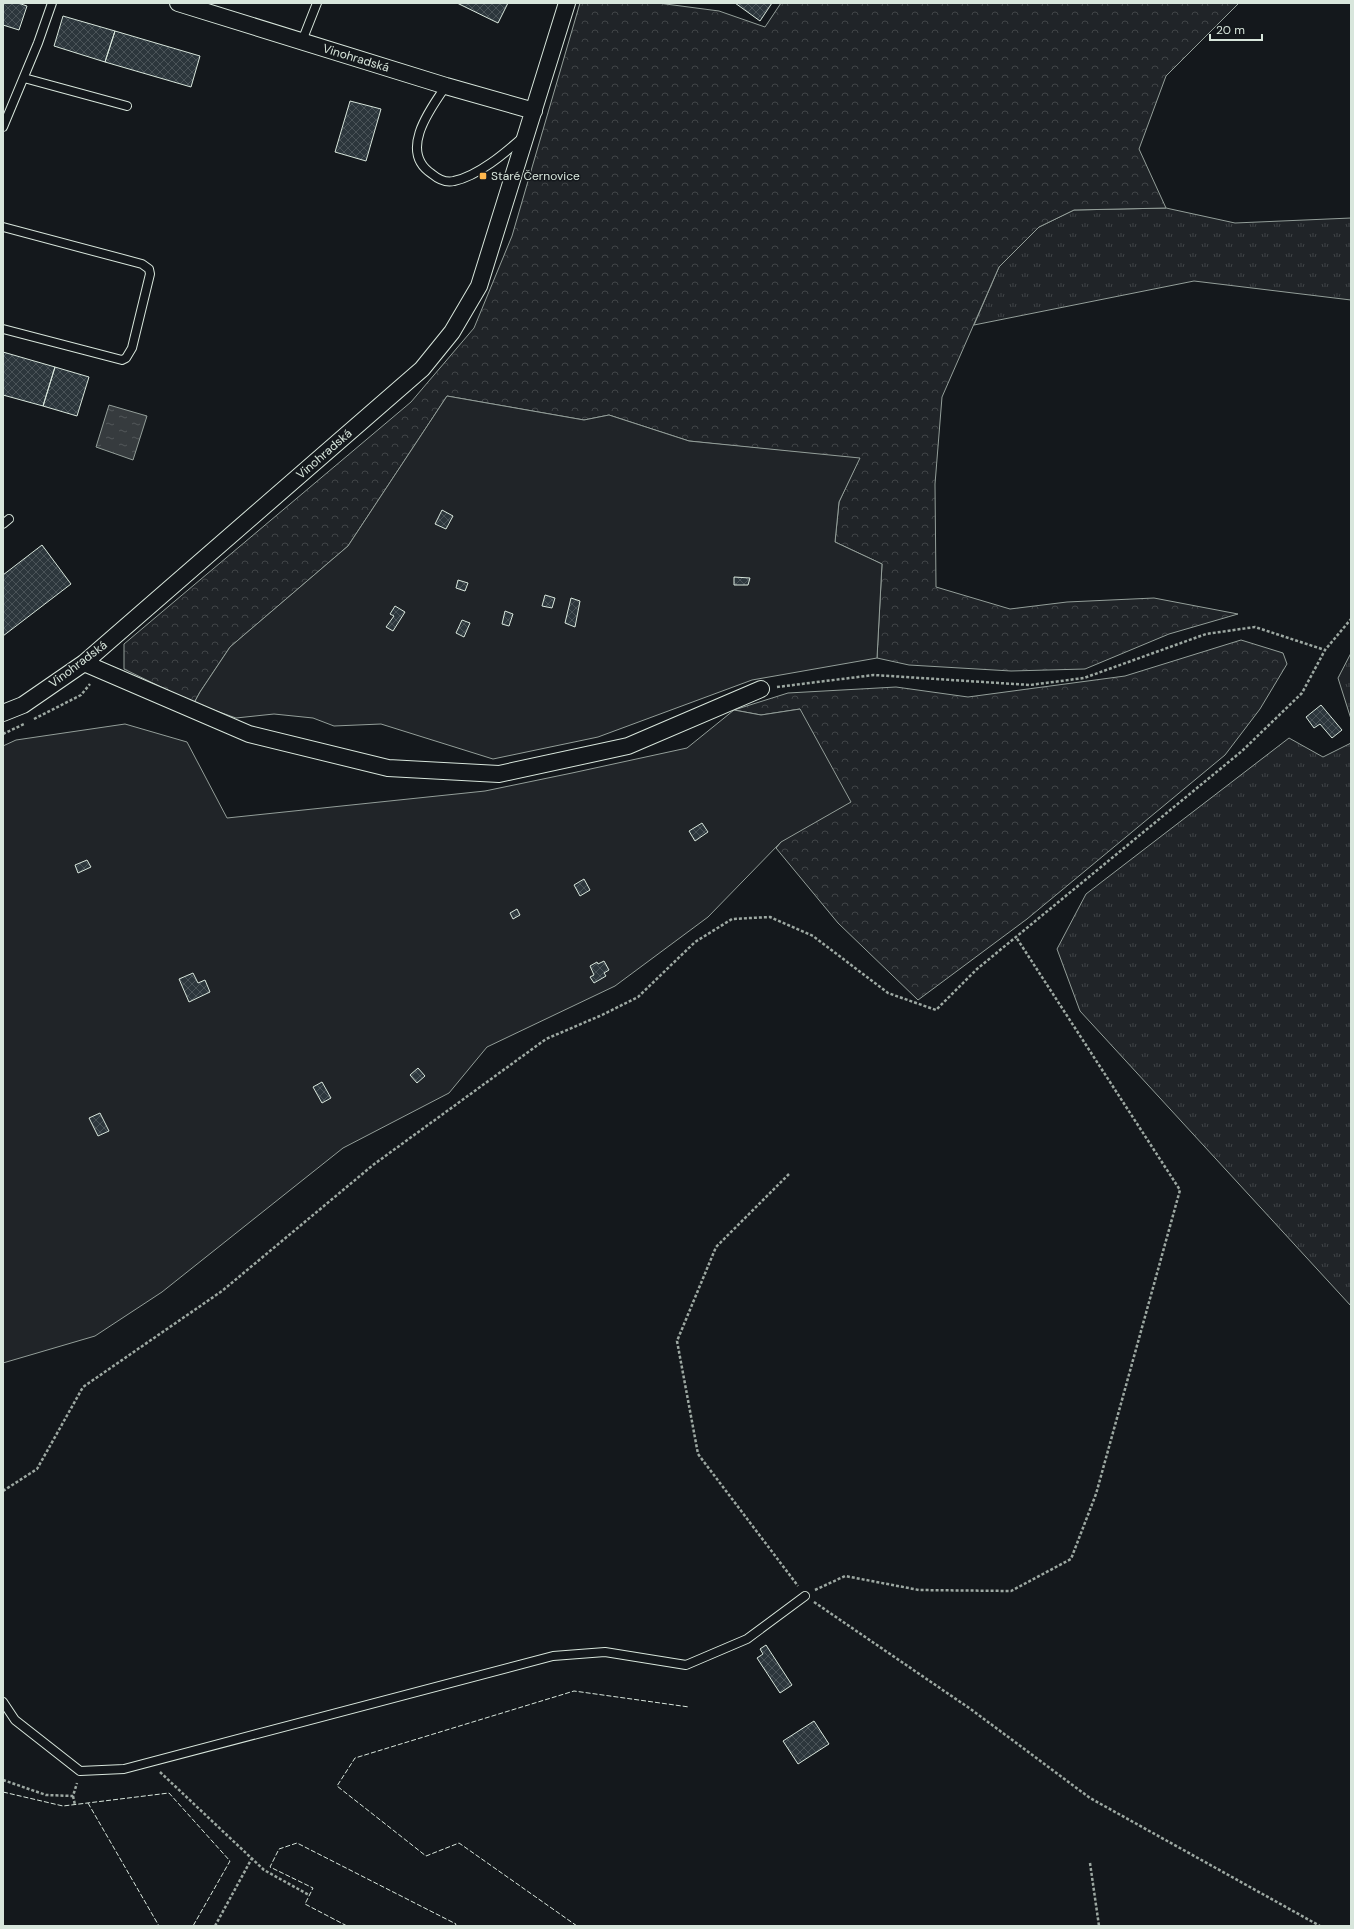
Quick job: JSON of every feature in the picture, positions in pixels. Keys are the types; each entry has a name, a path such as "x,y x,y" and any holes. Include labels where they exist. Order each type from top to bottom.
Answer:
{"street":[{"name":"Vinohradská","path":"178,3 446,86 534,111"},
{"name":"Vinohradská","path":"3,713 23,705 84,663 416,374 437,351 452,332 479,286 567,3"},
{"path":"84,663 249,734 388,768 499,774 628,746 761,689"}],"lane":[{"path":"3,127 38,44 52,3"},
{"path":"302,41 317,3"},
{"path":"24,78 127,106"},
{"path":"446,86 429,110 418,136 417,149 421,163 429,173 440,180 453,182 465,178 500,156 526,134"},
{"path":"3,227 142,264 149,269 150,274 132,348 126,358 122,360 3,329"},
{"path":"3,1702 15,1720 80,1771 124,1769 553,1656 605,1652 686,1665 747,1639 805,1596"}],"path":[{"path":"3,1491 37,1469 83,1387 222,1291 373,1165 546,1039 602,1015 638,997 695,942 732,920 770,917 813,936 888,994 936,1010 977,969 1242,751 1302,693 1325,650 1351,619"},
{"path":"761,689 874,675 1030,685 1084,678 1206,634 1255,628 1325,650"},
{"path":"3,734 81,695 100,670"},
{"path":"805,1596 845,1576 919,1590 1011,1591 1072,1559 1096,1494 1180,1190 1016,937"},
{"path":"789,1174 716,1247 677,1341 698,1454 805,1596 972,1710 1090,1798 1320,1926"},
{"path":"149,1762 264,1870 309,1895"},
{"path":"75,1805 73,1796 80,1771"},
{"path":"3,1780 46,1795 73,1796"},
{"path":"215,1926 252,1858"},
{"path":"1090,1863 1099,1926"}],"green space":[{"path":"580,3 658,3 719,11 765,27 781,3 1239,3 1166,76 1139,149 1166,208 1074,210 1039,227 999,267 942,397 935,484 936,587 1010,609 1067,602 1154,598 1238,614 1169,634 1085,669 1011,671 909,665 877,658 882,564 835,542 839,502 859,459 689,441 609,415 584,420 447,396 348,546 230,647 194,703 124,669 124,644 411,402 474,328 512,236"},
{"path":"1166,208 1235,223 1351,218 1351,300 1194,281 974,325 999,267 1039,227 1074,210"},
{"path":"447,396 584,420 609,415 689,441 860,458 839,502 835,542 882,564 877,658 752,680 598,737 493,759 381,724 334,726 313,718 274,714 236,718 194,703 230,647 348,546"},
{"path":"1241,640 1283,653 1287,664 1260,709 1225,755 1027,919 918,1000 838,923 776,848 781,842 800,709 761,715 734,710 788,693 896,687 968,697 1125,676"},
{"path":"1351,653 1351,719 1338,678"},
{"path":"800,709 851,802 781,842 708,917 615,986 487,1047 449,1093 343,1148 162,1292 95,1336 3,1363 3,746 16,740 125,724 187,742 227,818 485,791 687,748 734,710 761,715"},
{"path":"1289,738 1323,757 1351,743 1351,1306 1080,1011 1057,949 1086,894"}],"water":[{"path":"109,405 147,416 133,460 96,447"}],"building":[{"path":"3,3 18,3 27,6 19,30 3,25"},
{"path":"457,3 508,3 498,23"},
{"path":"735,3 772,3 760,21"},
{"path":"63,16 115,31 105,62 54,46"},
{"path":"115,31 200,56 191,87 105,62"},
{"path":"350,101 381,109 366,161 335,152"},
{"path":"3,352 55,367 43,406 3,395"},
{"path":"55,367 89,377 77,416 43,406"},
{"path":"442,510 453,516 446,529 435,524"},
{"path":"42,545 71,584 3,636 3,575"},
{"path":"734,577 750,578 748,585 734,585"},
{"path":"458,580 468,583 465,591 456,588"},
{"path":"545,595 555,598 552,608 542,606"},
{"path":"571,598 580,601 575,627 565,623"},
{"path":"395,606 405,612 393,631 386,627 394,616 390,614"},
{"path":"505,611 513,614 509,626 502,624"},
{"path":"462,620 470,623 464,637 456,633"},
{"path":"1321,705 1342,730 1332,738 1320,724 1314,728 1306,717"},
{"path":"702,823 708,832 695,841 689,831"},
{"path":"87,860 91,867 78,873 75,865"},
{"path":"584,879 590,890 580,896 574,885"},
{"path":"517,909 520,915 513,919 510,913"},
{"path":"604,961 609,970 604,973 606,976 594,983 590,977 594,975 590,966 597,962 598,964"},
{"path":"193,973 198,983 205,980 210,992 189,1002 179,979"},
{"path":"418,1068 425,1076 417,1083 410,1075"},
{"path":"322,1082 331,1098 322,1103 313,1087"},
{"path":"100,1113 109,1131 98,1136 89,1118"},
{"path":"766,1645 792,1685 780,1693 757,1658 763,1654 760,1649"},
{"path":"814,1721 829,1744 798,1764 783,1741"}],"fence":[{"path":"577,1926 459,1843 426,1856 337,1786 355,1758 574,1691 689,1707"},
{"path":"3,1792 63,1806 169,1793 230,1861 193,1926"},
{"path":"88,1803 159,1926"},
{"path":"347,1926 305,1904 313,1888 270,1867 279,1849 297,1843 456,1924 455,1926"}],"place":[{"name":"Staré Černovice","path":"483,176"}]}
